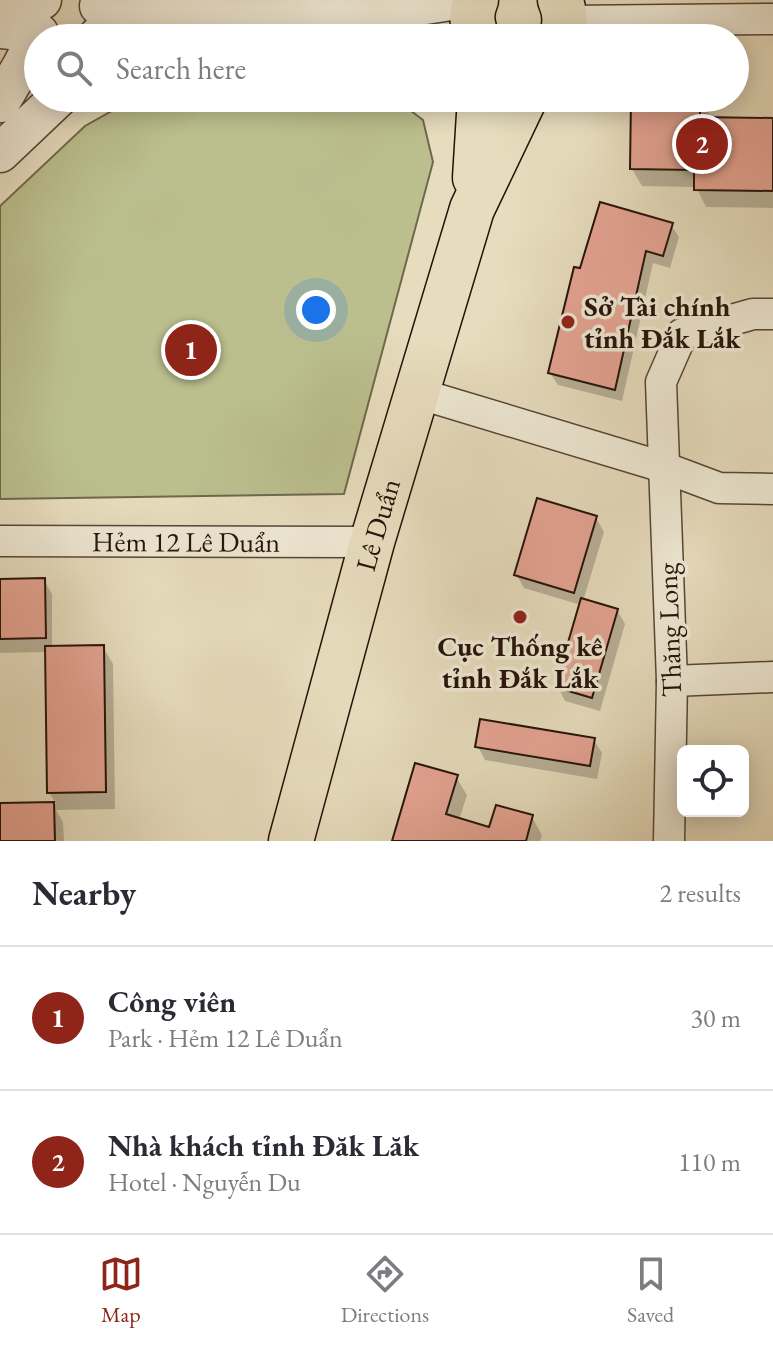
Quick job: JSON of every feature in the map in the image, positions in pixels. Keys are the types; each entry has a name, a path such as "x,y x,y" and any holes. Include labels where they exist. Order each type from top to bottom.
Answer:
{"main road":[{"path":"472,24 472,8 476,0"},
{"name":"Lê Duẩn","path":"472,209 479,112"},
{"name":"Lê Duẩn","path":"291,841 372,542 472,209 518,112"}],"street":[{"path":"97,20 287,23 457,0"},
{"path":"0,1 41,24"},
{"path":"562,20 773,19"},
{"path":"97,20 129,24"},
{"path":"0,29 24,26"},
{"path":"0,103 24,60"},
{"path":"0,153 43,112"},
{"name":"Thăng Long","path":"669,841 672,681 661,382 682,334 753,314 773,314"},
{"path":"417,393 663,467 719,488 773,489"},
{"name":"Hẻm 12 Lê Duẩn","path":"0,541 372,542"},
{"path":"672,681 773,677"}],"green space":[{"path":"110,112 412,112 423,120 433,162 344,494 0,499 0,206 85,126"}],"building":[{"path":"631,112 700,112 700,117 773,118 773,191 694,190 694,170 630,169"},
{"path":"600,202 673,223 663,256 646,251 615,390 548,373 574,267 580,268"},
{"path":"537,498 597,516 574,593 514,575"},
{"path":"45,578 46,638 0,639 0,579"},
{"path":"581,598 618,609 592,698 555,687"},
{"path":"104,645 106,792 47,793 45,646"},
{"path":"480,719 595,738 590,766 475,747"},
{"path":"415,763 458,775 446,814 489,827 496,805 533,815 526,841 392,841"},
{"path":"54,802 55,841 0,841 0,803"}],"place":[{"name":"Nhà khách tỉnh Đăk Lăk","path":"702,144"},
{"name":"Sở Tài chính tỉnh Đắk Lắk","path":"568,322"},
{"name":"Công viên","path":"191,350"},
{"name":"Cục Thống kê tỉnh Đắk Lắk","path":"520,617"}]}
